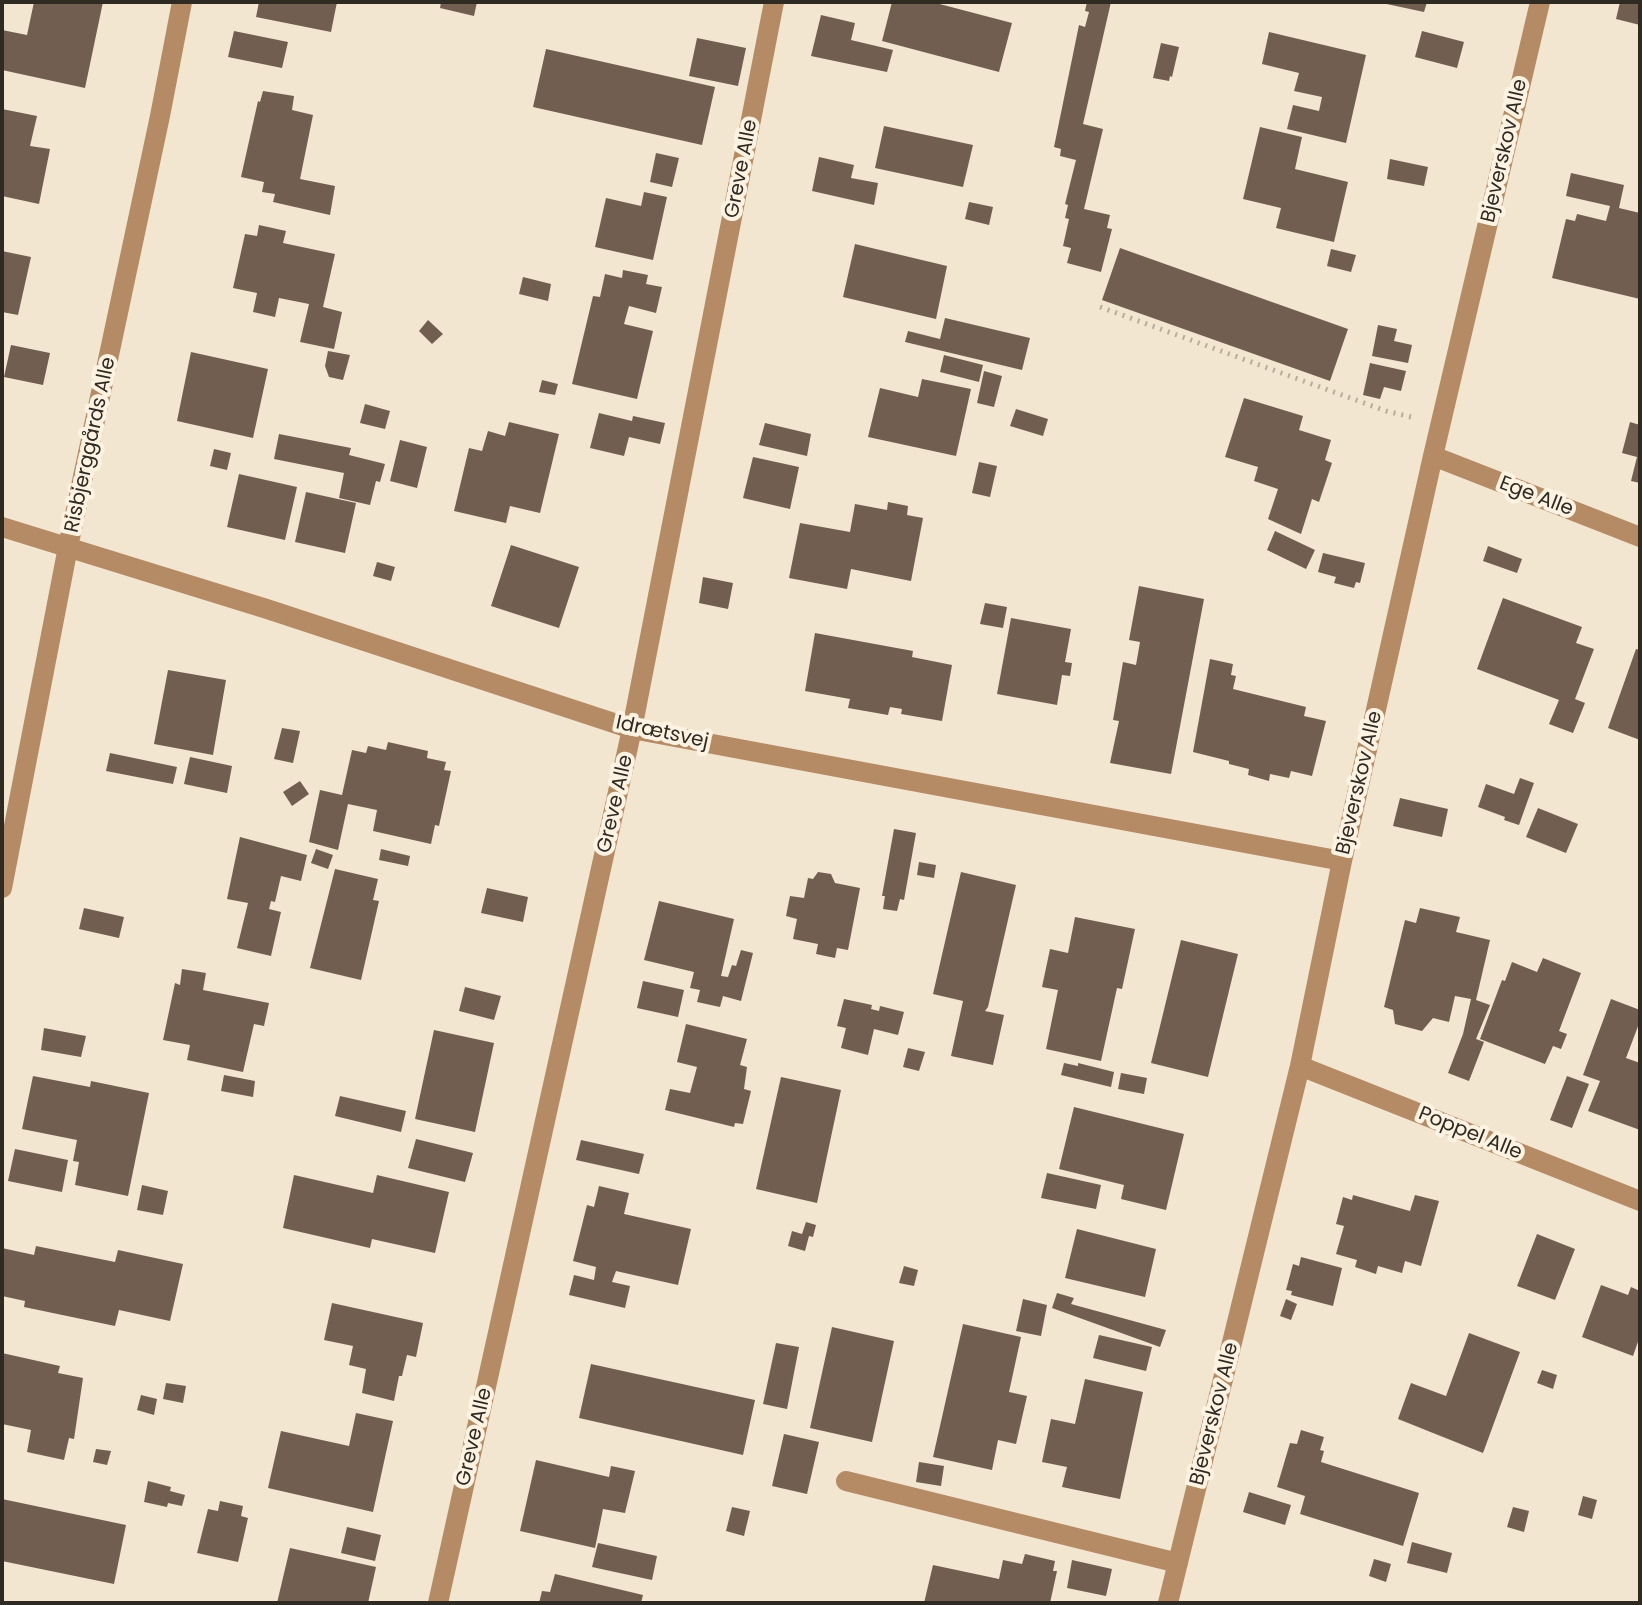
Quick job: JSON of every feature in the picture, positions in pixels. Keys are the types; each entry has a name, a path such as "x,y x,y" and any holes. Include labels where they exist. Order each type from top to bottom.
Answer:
{"street":[{"name":"Risbjerggårds Alle","path":"2,888 68,547 145,191 182,2"},
{"name":"Greve Alle","path":"438,1603 632,729 774,2"},
{"name":"Bjeverskov Alle","path":"1168,1603 1300,1066 1342,861 1440,424 1540,2"},
{"name":"Ege Alle","path":"1433,456 1640,537"},
{"name":"Idrætsvej","path":"2,527 267,609 632,729 1342,861"},
{"name":"Poppel Alle","path":"1300,1066 1640,1201"},
{"path":"846,1481 1178,1563"}],"path":[{"path":"1100,307 1386,411 1440,424"}],"building":[{"path":"34,2 103,2 85,88 2,70 2,30 27,35"},
{"path":"259,2 337,2 331,32 256,17"},
{"path":"441,2 477,2 474,16 440,8"},
{"path":"892,2 932,2 1012,23 999,72 882,41"},
{"path":"1087,2 1111,2 1083,124 1103,129 1084,209 1110,215 1107,228 1112,229 1101,272 1067,263 1071,248 1063,246 1069,219 1065,218 1068,205 1065,204 1076,160 1060,156 1061,149 1054,147 1079,25 1085,27 1089,12 1085,11"},
{"path":"1382,2 1427,2 1424,12"},
{"path":"1620,2 1640,2 1640,25 1616,19"},
{"path":"821,15 855,23 851,40 893,50 887,72 811,56"},
{"path":"234,31 288,42 282,68 228,57"},
{"path":"1422,31 1464,42 1457,68 1415,57"},
{"path":"1269,32 1366,55 1346,143 1287,129 1293,105 1319,111 1322,97 1294,91 1299,73 1262,64"},
{"path":"697,38 746,48 738,86 689,76"},
{"path":"1161,43 1179,47 1169,81 1153,78"},
{"path":"546,49 715,87 702,145 533,107"},
{"path":"263,91 294,96 292,110 313,115 300,179 335,186 330,215 273,202 275,194 262,192 264,182 241,177"},
{"path":"2,109 37,116 30,146 50,149 39,204 2,196"},
{"path":"884,126 973,145 963,187 875,168"},
{"path":"1260,127 1302,137 1295,169 1348,182 1334,242 1276,228 1281,208 1243,199"},
{"path":"656,153 679,158 672,187 650,182"},
{"path":"819,157 854,165 851,178 878,183 874,205 812,191"},
{"path":"1390,159 1428,167 1424,186 1387,179"},
{"path":"1571,173 1624,185 1619,208 1640,213 1640,299 1552,278 1566,219 1575,221 1577,214 1606,221 1610,206 1566,196"},
{"path":"644,192 667,197 653,260 595,247 606,198 641,206"},
{"path":"969,202 993,207 989,225 965,219"},
{"path":"259,225 286,231 283,243 335,254 323,307 342,312 334,349 300,342 309,304 279,298 275,317 253,312 257,293 233,288 245,234 257,236"},
{"path":"855,244 947,266 936,319 843,297"},
{"path":"1120,248 1348,329 1330,381 1102,300"},
{"path":"1331,249 1356,255 1351,272 1327,266"},
{"path":"2,251 31,257 18,315 2,312"},
{"path":"623,270 648,275 646,284 662,287 656,313 629,306 624,324 653,331 637,399 572,384 593,296 600,297 605,274 622,278"},
{"path":"523,277 551,284 548,301 519,294"},
{"path":"945,318 1030,338 1022,370 905,342 908,331 940,339"},
{"path":"428,320 443,334 432,344 419,331"},
{"path":"1378,325 1397,329 1394,341 1412,345 1408,363 1372,356"},
{"path":"11,345 50,353 43,385 4,377"},
{"path":"328,351 350,355 343,380 329,377 325,366"},
{"path":"191,352 268,369 253,438 177,421"},
{"path":"944,355 983,365 979,382 940,372"},
{"path":"1370,363 1406,371 1401,391 1384,387 1380,399 1363,395"},
{"path":"984,371 1002,376 994,407 977,403"},
{"path":"922,379 971,389 956,456 868,437 880,388 918,397"},
{"path":"542,380 558,384 555,395 539,392"},
{"path":"1244,398 1303,416 1299,430 1331,440 1325,460 1332,463 1319,502 1312,499 1301,534 1268,519 1278,489 1254,481 1258,467 1225,457"},
{"path":"365,404 390,411 385,429 360,423"},
{"path":"1016,409 1048,419 1043,436 1010,426"},
{"path":"599,413 632,421 633,416 665,423 660,444 629,437 624,456 590,448"},
{"path":"509,422 559,434 540,513 510,506 506,523 454,511 469,448 482,451 488,431 505,436"},
{"path":"1630,422 1640,425 1640,483 1631,481 1637,457 1622,453"},
{"path":"765,423 811,434 807,456 759,445"},
{"path":"279,434 351,448 349,455 385,464 380,482 376,481 370,505 339,498 344,473 274,459"},
{"path":"400,440 427,447 417,488 390,481"},
{"path":"214,449 231,453 227,470 210,466"},
{"path":"753,457 799,467 790,509 743,498"},
{"path":"979,462 997,466 990,497 972,493"},
{"path":"239,474 297,487 285,540 227,527"},
{"path":"306,492 356,503 345,553 295,542"},
{"path":"888,502 908,506 907,515 923,518 911,581 851,569 847,589 789,578 800,523 850,532 855,504 887,510"},
{"path":"1275,531 1315,550 1306,569 1267,550"},
{"path":"511,545 579,567 559,628 491,606"},
{"path":"1488,546 1522,559 1517,573 1483,561"},
{"path":"1323,553 1365,563 1360,583 1356,582 1354,588 1334,583 1336,577 1318,572"},
{"path":"377,562 395,567 391,581 373,576"},
{"path":"703,577 733,583 728,609 699,603"},
{"path":"1139,586 1204,599 1171,774 1110,763 1119,721 1113,720 1123,662 1136,665 1140,642 1129,640"},
{"path":"1503,598 1582,627 1576,643 1594,649 1575,699 1585,703 1573,733 1549,724 1559,700 1477,669"},
{"path":"985,603 1007,607 1003,628 980,624"},
{"path":"1011,618 1071,629 1065,662 1072,663 1070,676 1062,675 1057,705 997,694"},
{"path":"815,633 913,651 912,657 952,665 942,721 901,714 902,709 890,707 888,715 848,708 850,699 805,691"},
{"path":"1636,649 1640,650 1640,740 1608,728"},
{"path":"1210,659 1233,664 1231,675 1236,676 1233,689 1306,707 1304,716 1326,721 1312,776 1291,771 1289,778 1270,774 1269,781 1248,775 1249,769 1229,764 1229,761 1193,752"},
{"path":"168,670 226,680 213,755 154,744"},
{"path":"282,728 300,731 293,763 274,759"},
{"path":"388,742 428,751 427,758 446,762 444,770 451,771 439,826 435,825 431,844 373,831 377,810 348,804 338,850 309,842 320,790 342,795 352,750 366,753 368,746 386,750"},
{"path":"110,753 177,767 173,784 106,771"},
{"path":"190,757 232,766 227,793 184,784"},
{"path":"1520,778 1534,783 1519,825 1478,807 1486,784 1514,794"},
{"path":"300,781 309,794 292,806 283,792"},
{"path":"1400,798 1448,809 1442,837 1393,826"},
{"path":"1538,808 1578,824 1566,853 1526,837"},
{"path":"894,829 916,833 904,900 900,899 897,911 883,909 885,896 882,896"},
{"path":"240,837 307,855 301,881 281,876 275,902 271,901 269,909 281,912 271,956 237,948 248,903 227,899"},
{"path":"316,849 333,855 328,869 311,863"},
{"path":"381,849 410,856 408,866 379,860"},
{"path":"919,862 936,865 934,878 917,875"},
{"path":"335,869 378,879 373,900 379,901 361,980 310,968"},
{"path":"818,872 831,874 835,883 860,888 848,950 837,948 835,958 816,954 818,944 793,939 797,919 786,916 790,896 804,898 808,878 813,879"},
{"path":"961,872 1016,885 985,1011 1004,1015 993,1065 951,1056 963,1001 933,994"},
{"path":"487,888 528,897 523,922 481,913"},
{"path":"659,901 734,919 721,976 728,977 732,965 736,966 741,950 753,953 741,1001 723,996 720,1007 697,1002 700,990 690,988 694,972 644,960"},
{"path":"84,908 124,917 119,938 79,929"},
{"path":"1420,908 1460,917 1456,932 1490,940 1476,1000 1490,1005 1476,1039 1484,1042 1469,1081 1448,1073 1463,1034 1471,999 1455,996 1449,1022 1433,1018 1422,1031 1395,1024 1393,1010 1384,1007 1405,920 1416,923"},
{"path":"1075,917 1135,929 1122,989 1117,988 1101,1061 1046,1049 1058,990 1042,987 1050,949 1068,953"},
{"path":"1181,940 1238,954 1208,1077 1151,1063"},
{"path":"1543,958 1581,973 1559,1031 1567,1034 1561,1049 1553,1046 1545,1064 1480,1039 1512,962 1537,972"},
{"path":"182,969 206,973 203,990 269,1003 264,1026 254,1024 243,1072 187,1060 190,1045 163,1040 175,983 180,985"},
{"path":"643,981 684,990 678,1017 637,1008"},
{"path":"465,987 501,996 494,1020 459,1011"},
{"path":"844,999 872,1005 871,1009 879,1011 880,1006 904,1012 898,1035 874,1029 868,1055 841,1048 846,1028 837,1026"},
{"path":"1611,999 1640,1010 1640,1021 1626,1058 1640,1063 1640,1130 1588,1111 1600,1081 1583,1075"},
{"path":"686,1024 747,1039 740,1065 747,1067 744,1089 751,1091 743,1124 735,1123 734,1127 665,1110 670,1089 690,1093 697,1067 677,1062"},
{"path":"44,1028 86,1036 81,1057 41,1050"},
{"path":"434,1030 494,1043 475,1132 415,1119"},
{"path":"908,1048 925,1052 919,1071 903,1067"},
{"path":"1064,1063 1078,1066 1078,1063 1114,1072 1111,1087 1061,1075"},
{"path":"1121,1073 1147,1078 1144,1094 1118,1089"},
{"path":"224,1075 255,1081 253,1097 221,1091"},
{"path":"33,1076 90,1087 91,1081 149,1093 128,1196 75,1185 79,1162 73,1161 77,1140 22,1129"},
{"path":"1567,1076 1589,1084 1572,1128 1550,1120"},
{"path":"781,1077 841,1090 817,1203 756,1189"},
{"path":"340,1096 406,1111 401,1132 335,1116"},
{"path":"1074,1107 1184,1134 1166,1210 1121,1199 1124,1185 1059,1169"},
{"path":"416,1139 473,1153 465,1182 408,1168"},
{"path":"581,1140 644,1154 639,1174 576,1160"},
{"path":"15,1149 68,1160 62,1192 8,1181"},
{"path":"1047,1173 1101,1185 1096,1209 1041,1198"},
{"path":"294,1175 373,1193 377,1175 449,1192 435,1253 372,1239 370,1248 283,1228"},
{"path":"142,1185 168,1191 163,1215 137,1210"},
{"path":"599,1186 629,1193 624,1214 691,1229 678,1285 616,1271 612,1282 630,1286 625,1308 569,1295 574,1275 594,1280 596,1267 573,1261 587,1205 594,1207"},
{"path":"1353,1195 1410,1211 1415,1195 1439,1201 1421,1266 1405,1261 1402,1273 1378,1266 1376,1274 1355,1267 1357,1260 1336,1254 1344,1226 1336,1224 1343,1197 1352,1200"},
{"path":"806,1222 816,1225 805,1251 788,1246 792,1231 802,1234"},
{"path":"1077,1229 1156,1249 1145,1297 1065,1278"},
{"path":"1537,1234 1575,1249 1555,1300 1517,1286"},
{"path":"36,1246 115,1262 118,1250 183,1264 170,1321 119,1310 115,1326 24,1307 25,1301 2,1296 2,1248 34,1255"},
{"path":"1301,1257 1342,1268 1333,1306 1291,1295 1292,1291 1286,1290 1293,1264 1299,1266"},
{"path":"904,1266 918,1270 914,1286 899,1283"},
{"path":"1601,1285 1628,1295 1631,1287 1640,1291 1640,1336 1633,1356 1582,1337"},
{"path":"1057,1293 1074,1298 1071,1304 1166,1330 1160,1347 1052,1308"},
{"path":"1023,1299 1047,1305 1041,1336 1016,1331"},
{"path":"1286,1299 1297,1304 1291,1320 1280,1316"},
{"path":"332,1303 423,1323 416,1357 407,1355 394,1401 362,1393 366,1369 349,1365 353,1346 324,1340"},
{"path":"963,1324 1021,1337 1009,1392 1027,1396 1016,1444 998,1440 992,1470 933,1457"},
{"path":"832,1327 894,1341 872,1442 810,1428"},
{"path":"1469,1333 1520,1352 1483,1453 1398,1419 1411,1383 1446,1396"},
{"path":"1099,1335 1152,1347 1146,1371 1093,1358"},
{"path":"776,1343 799,1347 787,1409 763,1404"},
{"path":"2,1353 60,1366 58,1373 83,1378 74,1439 69,1438 64,1460 27,1452 31,1430 2,1424"},
{"path":"591,1364 755,1400 743,1455 579,1418"},
{"path":"1542,1370 1557,1375 1553,1389 1537,1383"},
{"path":"1085,1379 1143,1392 1120,1499 1062,1487 1067,1467 1042,1462 1051,1419 1075,1424"},
{"path":"166,1383 186,1386 183,1403 163,1399"},
{"path":"141,1395 157,1399 154,1415 137,1410"},
{"path":"356,1413 393,1421 373,1512 268,1488 281,1431 349,1446"},
{"path":"1301,1430 1324,1437 1320,1450 1324,1451 1321,1462 1419,1493 1403,1546 1300,1514 1305,1496 1277,1487 1290,1443 1297,1444"},
{"path":"784,1434 819,1442 807,1494 772,1486"},
{"path":"96,1449 111,1451 107,1465 93,1462"},
{"path":"536,1460 609,1477 611,1466 635,1471 625,1513 603,1509 595,1548 520,1531"},
{"path":"919,1462 944,1466 941,1486 916,1482"},
{"path":"148,1481 171,1487 170,1491 185,1495 182,1506 168,1503 167,1507 144,1502"},
{"path":"1249,1492 1291,1505 1285,1525 1243,1512"},
{"path":"1583,1496 1597,1500 1592,1519 1578,1515"},
{"path":"2,1499 126,1525 114,1584 2,1561"},
{"path":"220,1501 243,1506 241,1516 248,1518 238,1562 197,1553 208,1509 218,1511"},
{"path":"732,1507 750,1511 744,1536 726,1531"},
{"path":"1513,1507 1529,1511 1524,1532 1507,1527"},
{"path":"347,1527 381,1535 375,1561 341,1553"},
{"path":"1412,1542 1452,1553 1447,1573 1407,1563"},
{"path":"598,1543 657,1556 652,1580 592,1567"},
{"path":"290,1548 376,1567 368,1603 277,1603"},
{"path":"1025,1554 1055,1561 1053,1571 1057,1571 1050,1603 924,1603 933,1565 999,1579 1003,1560 1022,1564"},
{"path":"1374,1559 1391,1564 1386,1582 1369,1576"},
{"path":"1072,1560 1112,1569 1106,1596 1067,1588"},
{"path":"555,1574 643,1595 641,1603 539,1603 542,1591 550,1592"}]}
